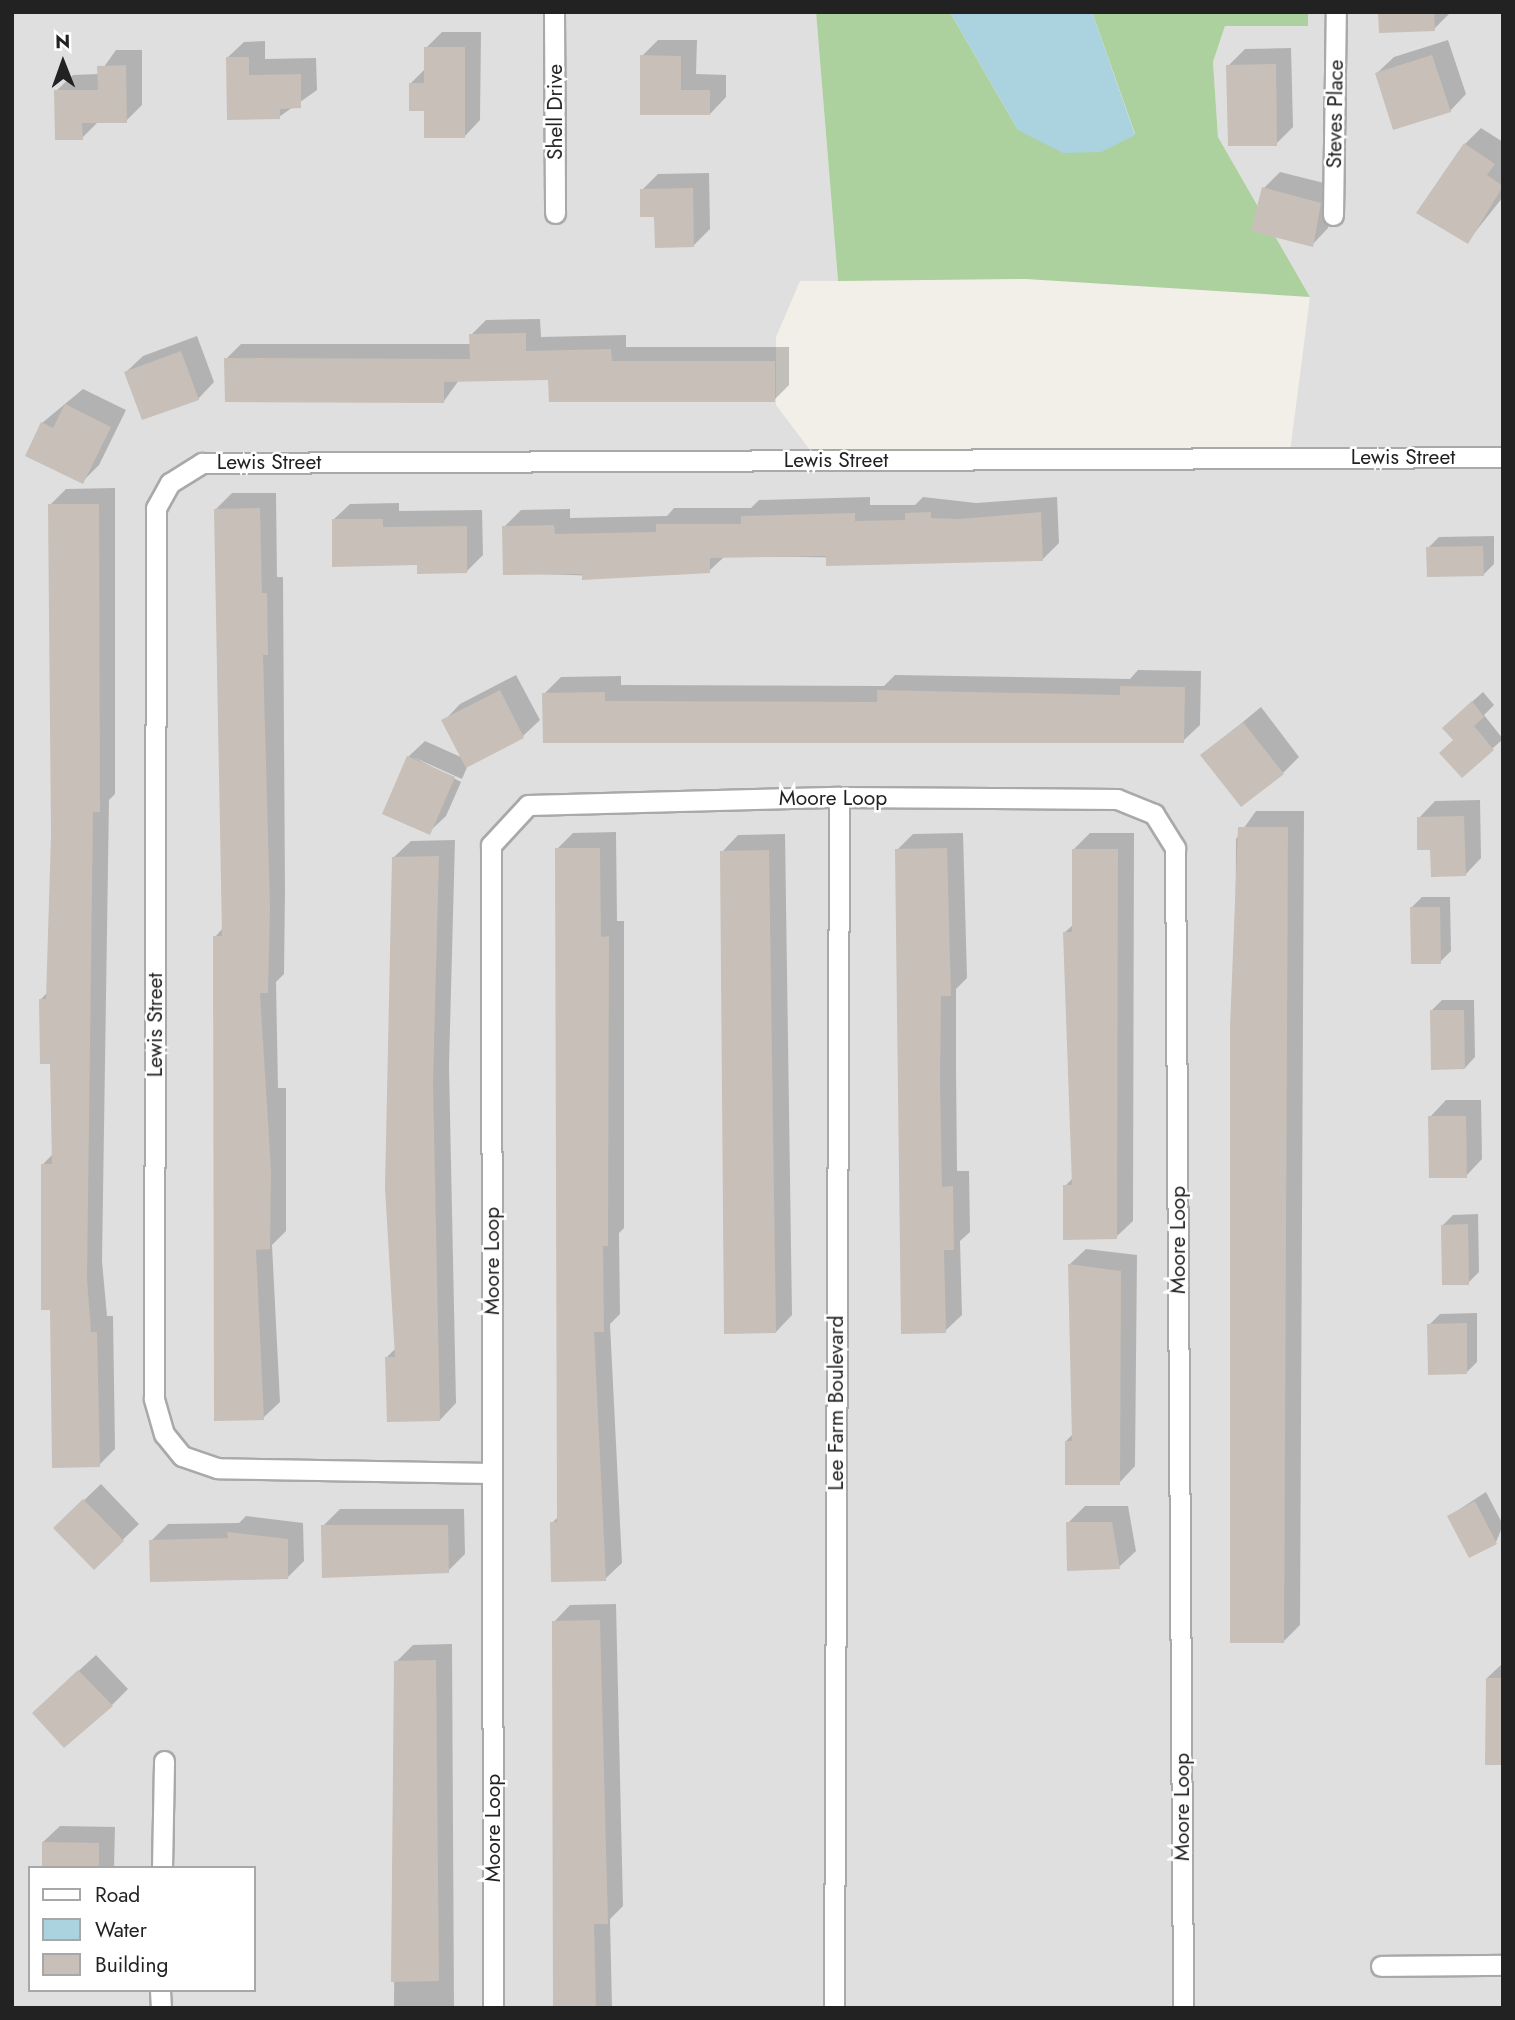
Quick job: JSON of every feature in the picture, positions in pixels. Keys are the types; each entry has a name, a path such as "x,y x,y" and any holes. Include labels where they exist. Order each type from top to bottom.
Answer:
{"street":[{"name":"Shell Drive","path":"554,12 555,213"},
{"name":"Steves Place","path":"1333,215 1336,12"},
{"name":"Lewis Street","path":"492,1473 217,1468 182,1456 164,1434 154,1398 156,508 170,483 202,463 1503,457"},
{"name":"Moore Loop","path":"493,2008 491,845 528,805 839,797 1117,799 1154,814 1175,848 1183,2008"},
{"name":"Lee Farm Boulevard","path":"834,2008 839,797"},
{"path":"162,1866 164,1761"},
{"path":"1381,1966 1503,1965"}],"shaded area":[{"path":"12,12 816,12 838,281 800,281 776,337 776,405 810,450 971,458 1290,452 1310,297 1218,137 1213,62 1225,26 1308,26 1308,12 1503,12 1503,2008 12,2008"}],"green space":[{"path":"816,12 950,12 1018,130 1135,134 1092,12 1308,12 1308,26 1225,26 1213,62 1218,137 1310,297 1026,279 838,281"}],"water":[{"path":"950,12 1092,12 1135,135 1101,152 1063,153 1018,130"}],"building":[{"path":"1378,12 1434,12 1435,31 1379,33"},
{"path":"424,47 465,47 465,138 424,138 424,111 409,111 409,83 424,83"},
{"path":"640,55 681,56 681,90 710,90 710,115 640,115"},
{"path":"1432,55 1451,112 1393,130 1375,73"},
{"path":"226,57 249,57 249,75 301,74 301,108 280,109 280,119 227,120"},
{"path":"1276,64 1277,146 1228,146 1226,65"},
{"path":"126,65 127,123 82,123 83,140 55,140 54,90 98,90 97,66"},
{"path":"1464,143 1495,164 1487,175 1503,186 1468,244 1416,213"},
{"path":"1262,187 1321,203 1313,247 1251,231"},
{"path":"693,188 694,247 655,248 654,217 640,217 640,189"},
{"path":"526,333 526,351 611,349 612,361 775,361 775,402 549,402 548,380 444,382 444,403 225,402 224,358 470,359 469,334"},
{"path":"181,351 199,400 142,420 124,372"},
{"path":"65,404 111,427 83,484 25,456 41,422 53,428"},
{"path":"48,504 99,504 100,812 93,812 87,1279 91,1332 97,1332 100,1467 52,1468 50,1310 41,1310 41,1164 52,1164 50,1064 40,1064 39,999 46,999 51,835"},
{"path":"260,508 262,593 267,593 268,655 263,655 270,907 268,993 260,993 271,1169 270,1249 256,1250 264,1420 214,1421 213,936 222,936 214,509"},
{"path":"931,512 931,518 959,519 1041,512 1043,561 826,566 826,556 710,558 710,573 582,580 582,574 503,575 502,526 554,525 555,534 656,532 656,524 741,524 741,516 855,513 855,521 905,520 905,513"},
{"path":"332,519 383,519 383,527 467,526 467,573 417,574 417,565 332,567"},
{"path":"1483,546 1484,576 1427,577 1426,547"},
{"path":"1120,686 1185,687 1184,743 543,743 542,693 605,692 605,701 877,702 877,690 1120,695"},
{"path":"500,690 524,738 466,768 441,720"},
{"path":"1472,701 1484,717 1474,726 1494,750 1462,778 1439,753 1453,740 1442,728"},
{"path":"1243,722 1284,774 1241,807 1200,755"},
{"path":"407,756 455,777 430,835 382,814"},
{"path":"1464,816 1466,876 1431,877 1430,850 1417,850 1417,817"},
{"path":"1238,827 1288,827 1284,1643 1230,1643 1230,1027"},
{"path":"555,848 600,848 601,937 609,936 608,1246 603,1246 604,1332 594,1332 606,1581 551,1582 550,1522 557,1522"},
{"path":"947,848 951,996 941,996 940,1083 942,1187 953,1186 954,1250 944,1250 946,1333 901,1334 895,849"},
{"path":"1072,849 1118,849 1117,1239 1063,1240 1063,1185 1072,1185 1063,932 1072,932"},
{"path":"769,850 776,1333 724,1334 720,851"},
{"path":"439,856 433,1083 440,1421 387,1422 385,1357 395,1357 385,1188 392,857"},
{"path":"1410,907 1440,907 1441,964 1411,964"},
{"path":"1430,1010 1464,1010 1465,1069 1431,1070"},
{"path":"1428,1116 1466,1116 1467,1178 1429,1178"},
{"path":"1468,1224 1469,1285 1442,1285 1441,1225"},
{"path":"1068,1264 1121,1271 1120,1485 1065,1485 1065,1441 1072,1441"},
{"path":"1467,1323 1467,1374 1428,1375 1427,1324"},
{"path":"83,1499 124,1541 94,1570 53,1528"},
{"path":"1475,1501 1497,1544 1469,1558 1447,1516"},
{"path":"1066,1522 1112,1522 1120,1569 1067,1571"},
{"path":"321,1525 448,1525 449,1573 322,1578"},
{"path":"227,1532 288,1539 288,1579 150,1582 149,1540 228,1538"},
{"path":"600,1620 608,1924 594,1924 596,2008 553,2008 552,1621"},
{"path":"436,1660 439,1981 391,1982 394,1661"},
{"path":"78,1670 113,1706 64,1748 32,1713"},
{"path":"1486,1678 1503,1678 1503,1765 1485,1765"},
{"path":"42,1842 99,1843 99,1866 42,1866"}]}
